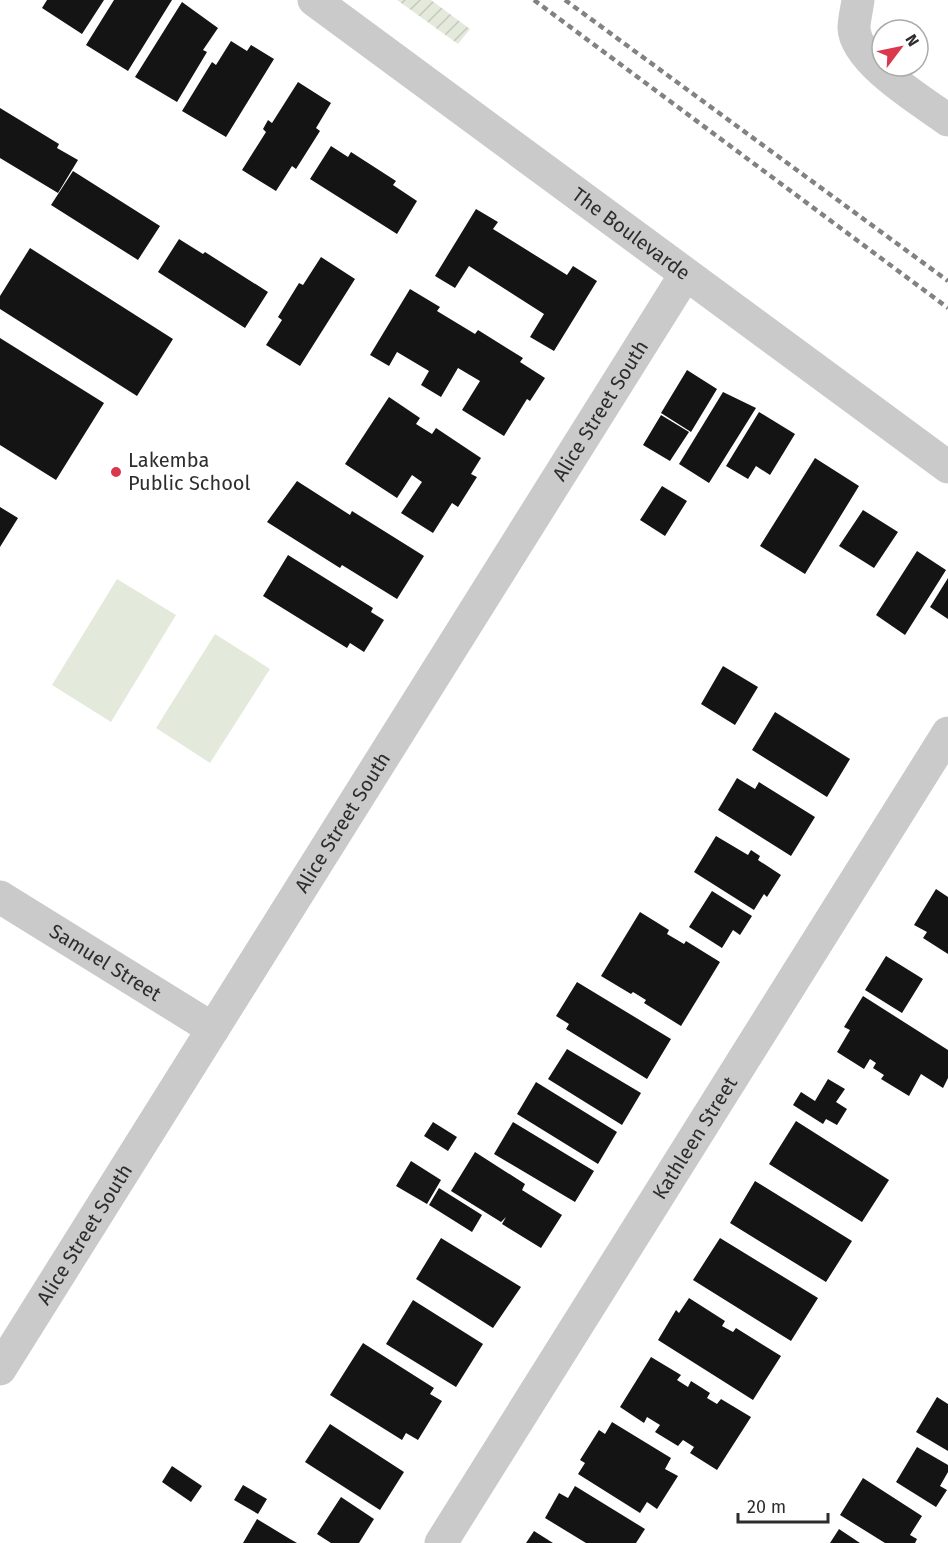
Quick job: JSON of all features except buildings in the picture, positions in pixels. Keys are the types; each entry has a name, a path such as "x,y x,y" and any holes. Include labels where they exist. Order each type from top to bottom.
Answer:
{"street":[{"name":"The Boulevarde","path":"314,0 948,467"},
{"path":"858,0 854,30 870,59 893,80 948,120"},
{"name":"Alice Street South","path":"0,1369 686,275"},
{"name":"Kathleen Street","path":"441,1543 948,733"},
{"name":"Samuel Street","path":"0,897 213,1029"}],"green space":[{"path":"397,0 431,0 470,29 458,44"},
{"path":"117,579 176,615 111,722 52,685"},
{"path":"215,634 270,669 210,763 156,728"}],"railway":[{"path":"534,0 948,308"},
{"path":"565,0 948,281"}],"place":[{"name":"Lakemba Public School","path":"116,472"}]}
